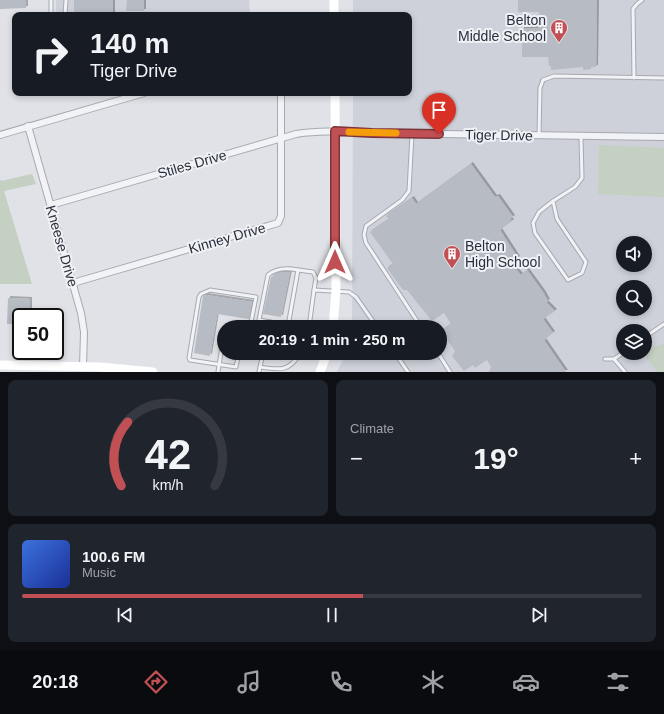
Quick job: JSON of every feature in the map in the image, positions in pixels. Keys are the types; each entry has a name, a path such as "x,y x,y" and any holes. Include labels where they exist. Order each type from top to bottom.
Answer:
{"main road":[{"path":"334,1 334,12"},
{"path":"333,320 336,291 335,96"},
{"path":"320,372 324,360"},
{"path":"0,365 17,369 83,367 100,370 153,372"}],"street":[{"path":"0,135 133,96"},
{"name":"Kinney Drive","path":"73,283 278,223 281,216 281,96"},
{"name":"Kneese Drive","path":"28,126 81,313 84,332 83,367"},
{"name":"Stiles Drive","path":"51,205 280,138 313,131 335,131"},
{"name":"Tiger Drive","path":"335,131 412,134 664,137"}],"lane":[{"path":"51,0 51,12"},
{"path":"65,12 66,0"},
{"path":"634,78 633,9 642,0"},
{"path":"539,136 540,88 543,80 554,76 664,78"},
{"path":"412,134 409,191 402,200 366,226 364,235 366,243 416,320"},
{"path":"553,201 557,219 586,262 582,273 568,280 535,233 533,223 539,212 553,201 575,187 582,178 581,137"},
{"path":"259,320 268,275 281,269 288,268 313,272 316,278 310,320"},
{"path":"289,320 298,270"},
{"path":"237,360 236,366 190,360 189,358 199,297 201,294 210,290 256,298 251,320"},
{"path":"314,290 349,292 356,297 372,320"},
{"path":"652,332 664,324"},
{"path":"657,328 664,327"},
{"path":"605,359 614,359 625,372"},
{"path":"218,372 220,360"},
{"path":"259,372 261,360"},
{"path":"260,366 279,370 291,365 295,360"},
{"path":"400,360 408,372"},
{"path":"442,360 450,372"}],"shaded area":[{"path":"56,0 249,0 250,12 56,12"},
{"path":"353,0 664,0 664,372 337,372 343,360 447,360 447,320 352,320 353,96 412,96 412,12 353,12"}],"green space":[{"path":"599,145 664,148 664,197 598,194"},
{"path":"32,174 36,184 4,191 32,284 0,284 0,179 1,181"},
{"path":"664,344 664,372 657,372 648,360 652,360 652,348"}],"building":[{"path":"0,0 26,0 26,8 0,9"},
{"path":"74,0 113,0 113,12 74,12"},
{"path":"127,0 144,0 144,11 126,11"},
{"name":"Belton Middle School","path":"518,0 597,0 596,67 583,70 583,67 551,70 548,57 522,57 522,29 538,28 538,24 542,24 543,15 539,15 539,12 518,12"},
{"name":"Belton High School","path":"471,164 495,197 498,196 513,217 510,219 512,221 500,230 518,258 511,264 521,275 527,270 543,292 548,301 546,302 555,311 543,319 553,333 544,340 566,372 489,372 491,367 487,360 475,368 473,365 464,371 452,356 455,351 447,340 447,327 451,324 444,313 431,320 407,290 403,290 387,268 393,264 370,232 389,219 386,216 412,198 416,204"},
{"path":"290,272 281,317 263,314 271,277 279,273"},
{"path":"206,295 252,302 249,319 217,314 210,356 194,353 203,296"},
{"path":"8,298 30,299 30,308 12,308 12,324 7,324"}],"slow traffic":[{"path":"349,132 396,133"}],"place":[{"name":"Belton Middle School","path":"559,43"},
{"name":"Belton High School","path":"452,269"}],"route":[{"path":"335,262 335,131 439,134"}]}
